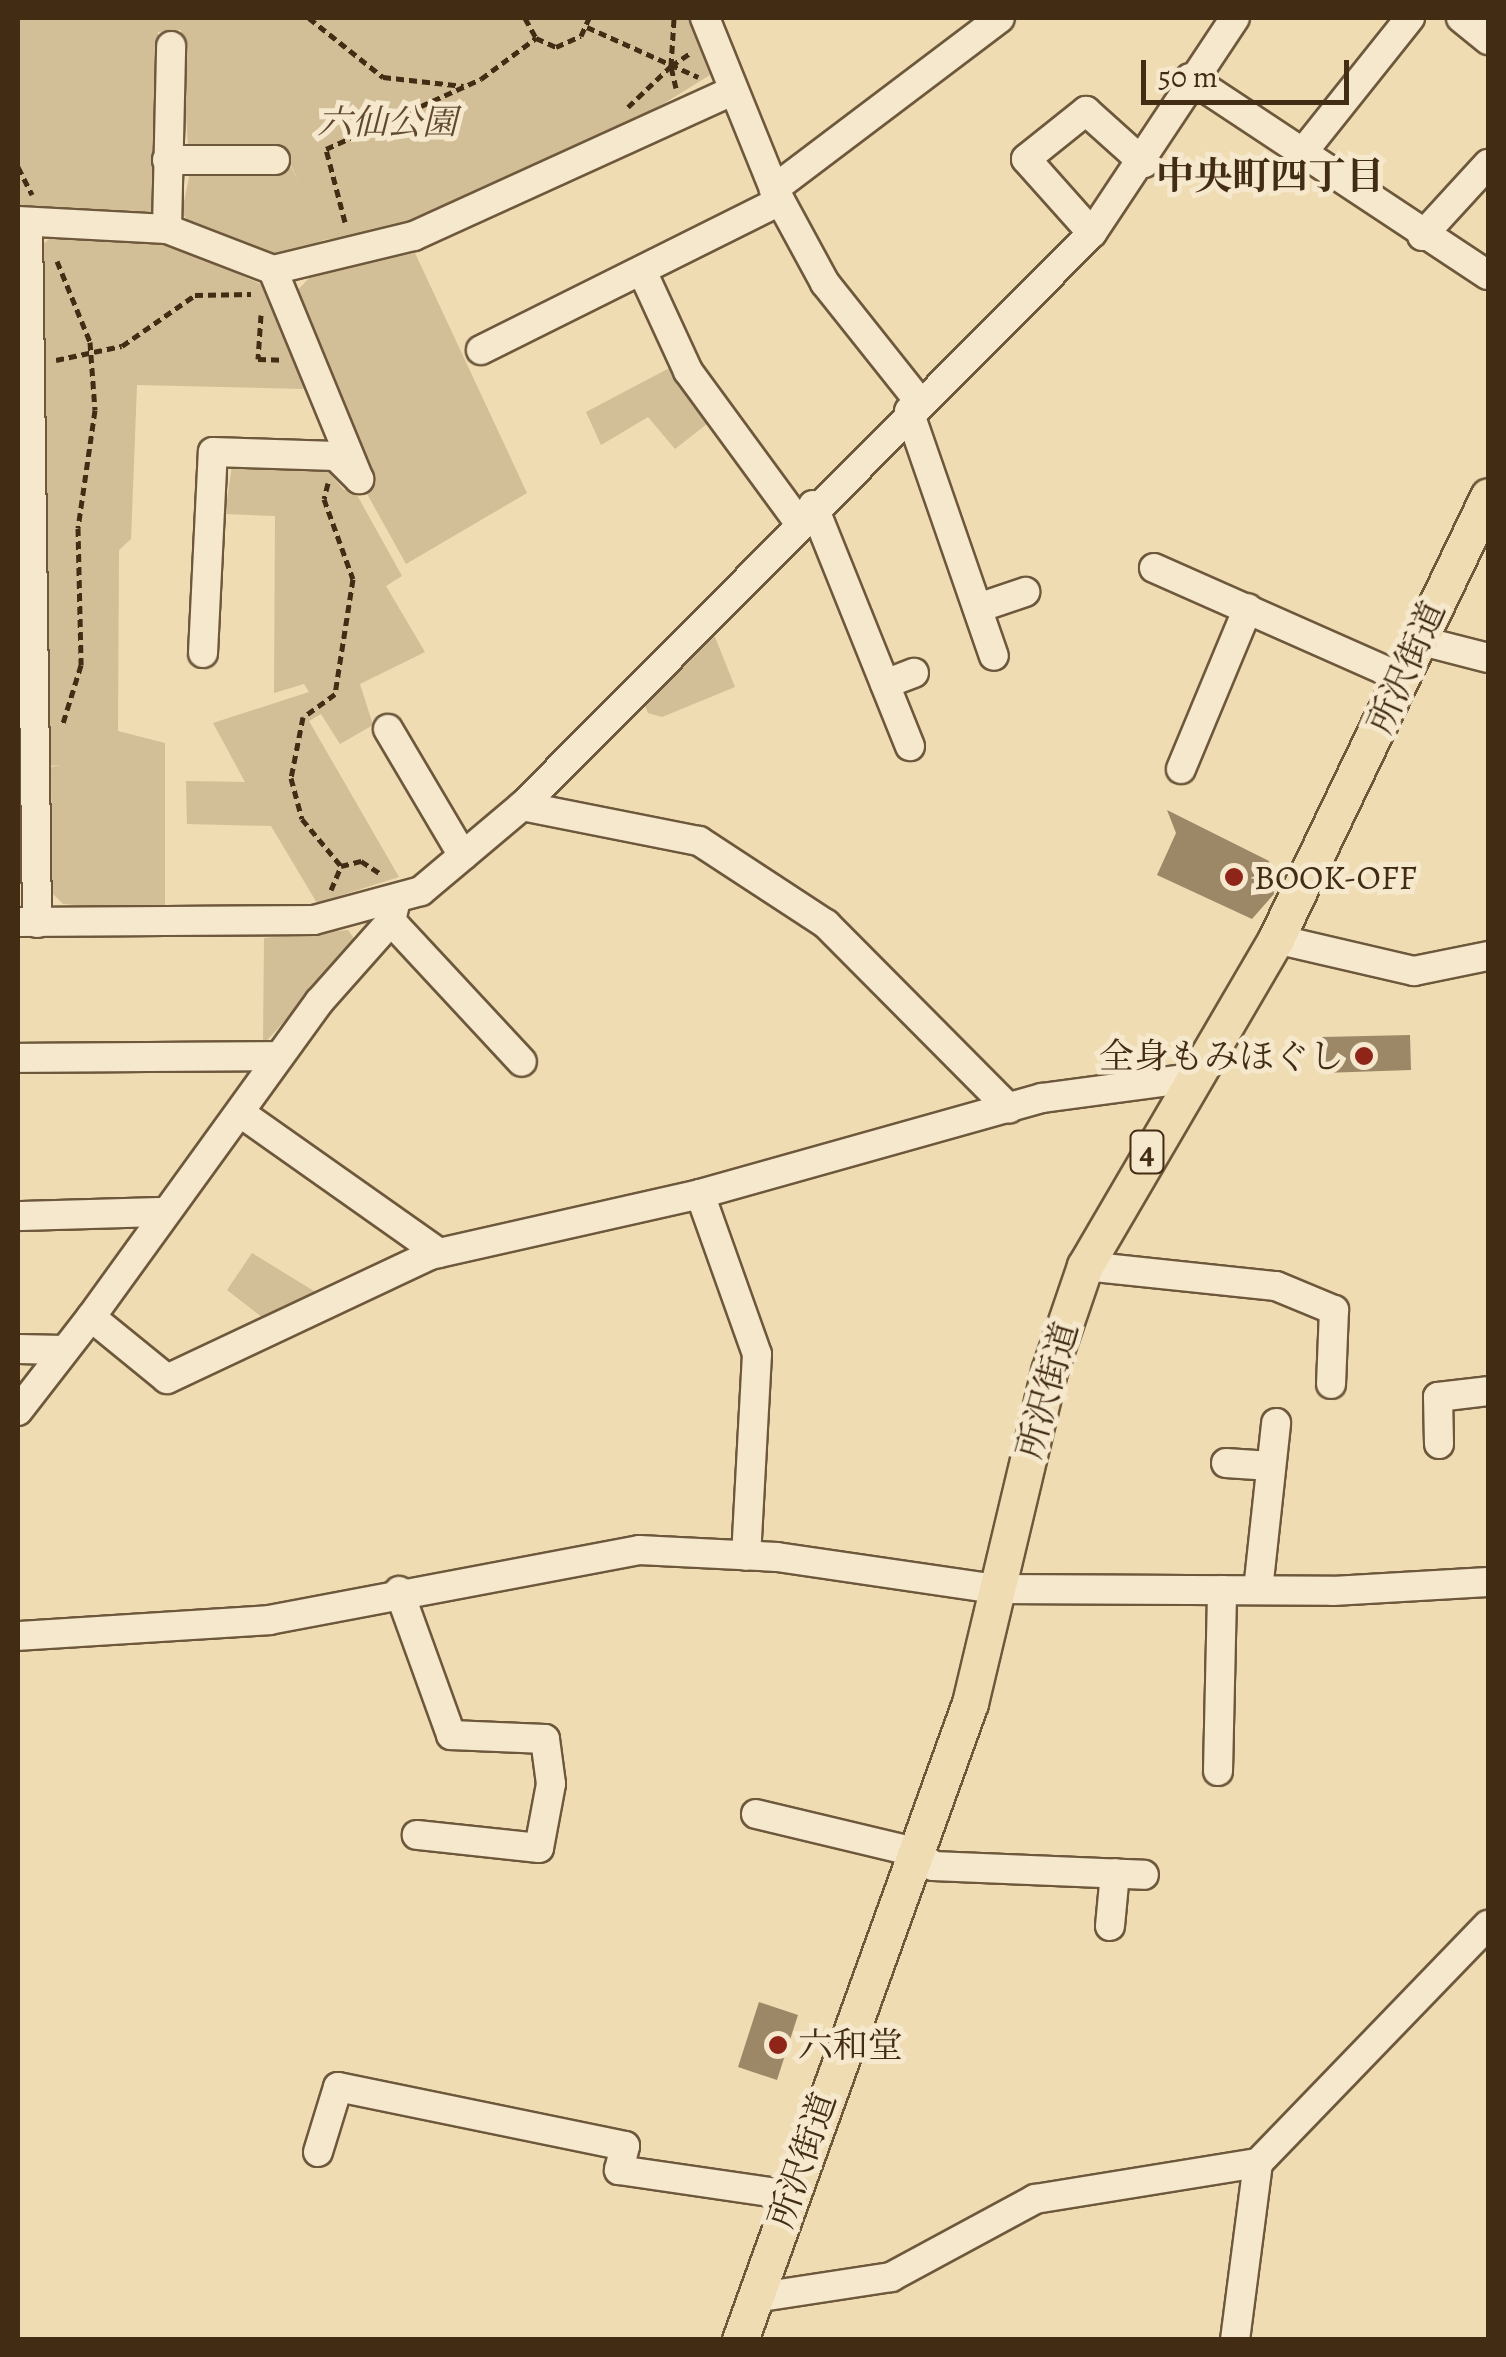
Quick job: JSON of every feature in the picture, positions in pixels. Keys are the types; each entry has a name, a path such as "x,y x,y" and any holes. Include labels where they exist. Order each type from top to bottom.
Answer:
{"main road":[{"name":"所沢街道","path":"740,2340 970,1703 1049,1370 1085,1266 1276,939 1488,496"}],"street":[{"path":"705,18 777,195 825,283 914,406 994,656"},
{"path":"481,350 643,273 777,195 1000,18"},
{"path":"1300,157 1410,18"},
{"path":"1461,18 1488,40"},
{"path":"18,1412 163,1212 242,1114 279,1056 393,911 522,806 805,512 1092,233 1144,163 1219,24"},
{"path":"167,229 172,46"},
{"path":"1190,78 1300,157 1488,275"},
{"path":"393,911 314,920 27,923 35,746 28,222 167,229 273,270 414,236 732,90"},
{"path":"1092,233 1026,159 1086,111 1144,163"},
{"path":"167,160 275,160"},
{"path":"1422,236 1488,164"},
{"path":"203,653 213,452 336,456 359,479 273,270"},
{"path":"643,273 688,371 805,512 910,746"},
{"path":"1154,568 1402,678"},
{"path":"978,608 1025,592"},
{"path":"1181,769 1248,608"},
{"path":"1418,640 1488,658"},
{"path":"885,684 914,673"},
{"path":"388,729 463,856"},
{"path":"522,806 698,841 826,924 1009,1108"},
{"path":"393,911 522,1062"},
{"path":"1276,939 1414,971 1488,956"},
{"path":"18,1058 279,1056"},
{"path":"90,1316 167,1380 440,1253 700,1194 1009,1108 1192,1078"},
{"path":"242,1114 440,1253"},
{"path":"700,1194 757,1354 746,1556"},
{"path":"18,1216 163,1212"},
{"path":"1085,1266 1276,1286 1334,1310 1331,1384"},
{"path":"18,1349 64,1350"},
{"path":"1439,1444 1438,1397 1488,1391"},
{"path":"1258,1590 1276,1423"},
{"path":"1226,1462 1271,1466"},
{"path":"18,1636 269,1620 400,1591 639,1550 746,1556 997,1589 1258,1590 1488,1582"},
{"path":"1218,1771 1222,1590"},
{"path":"400,1591 451,1735 544,1740 552,1784 539,1848 417,1835"},
{"path":"756,1814 916,1852 933,1866 1144,1875"},
{"path":"1110,1926 1115,1873"},
{"path":"1235,2340 1258,2163 1488,1925"},
{"path":"318,2152 338,2086 624,2146 619,2170 791,2194"},
{"path":"754,2298 890,2277 1036,2199 1258,2163"}],"path":[{"path":"309,18 383,77 466,86"},
{"path":"526,18 536,38 565,46 586,28 589,18"},
{"path":"614,122 671,66 674,18"},
{"path":"586,28 732,90"},
{"path":"361,221 341,222 326,150 466,86 536,38"},
{"path":"28,222 92,355 78,686 52,746 35,746"},
{"path":"30,362 92,355 132,341 195,295 262,299"},
{"path":"336,456 324,498 353,579 335,694 302,717 291,778 302,820 341,866 377,867 393,911"}],"green space":[{"name":"六仙公園","path":"18,18 688,18 710,75 585,152 413,226 324,240 274,261 192,228 182,212 191,167 291,167 298,181 282,145 188,147 181,30 158,32 155,209 147,217 18,208"},
{"path":"54,235 161,240 265,286 304,389 137,385 131,539 119,550 118,731 165,743 165,912 63,904 52,893 51,767 61,765 47,766 42,245"},
{"path":"415,253 527,493 406,564 361,483 294,294 316,271"},
{"path":"677,364 712,420 675,449 648,417 601,445 586,412"},
{"path":"232,465 325,468 344,490 352,486 402,576 386,586 425,652 360,684 373,725 340,744 321,714 309,721 399,877 317,903 271,826 187,824 186,781 245,782 213,723 309,692 304,684 274,693 275,516 225,514"},
{"path":"703,635 715,637 735,687 662,717 648,713 642,699"},
{"path":"348,930 356,941 263,1045 264,938"},
{"path":"252,1253 322,1296 267,1321 227,1290"}],"building":[{"path":"1167,810 1269,861 1274,894 1252,919 1157,875 1176,833"},
{"path":"1410,1035 1411,1070 1323,1073 1322,1037"},
{"path":"759,2002 798,2015 777,2080 738,2067"}],"place":[{"name":"BOOK-OFF","path":"1234,877"},
{"name":"全身もみほぐし","path":"1364,1056"},
{"name":"六和堂","path":"778,2045"}],"district":[{"name":"中央町四丁目","path":"1270,177"}]}
